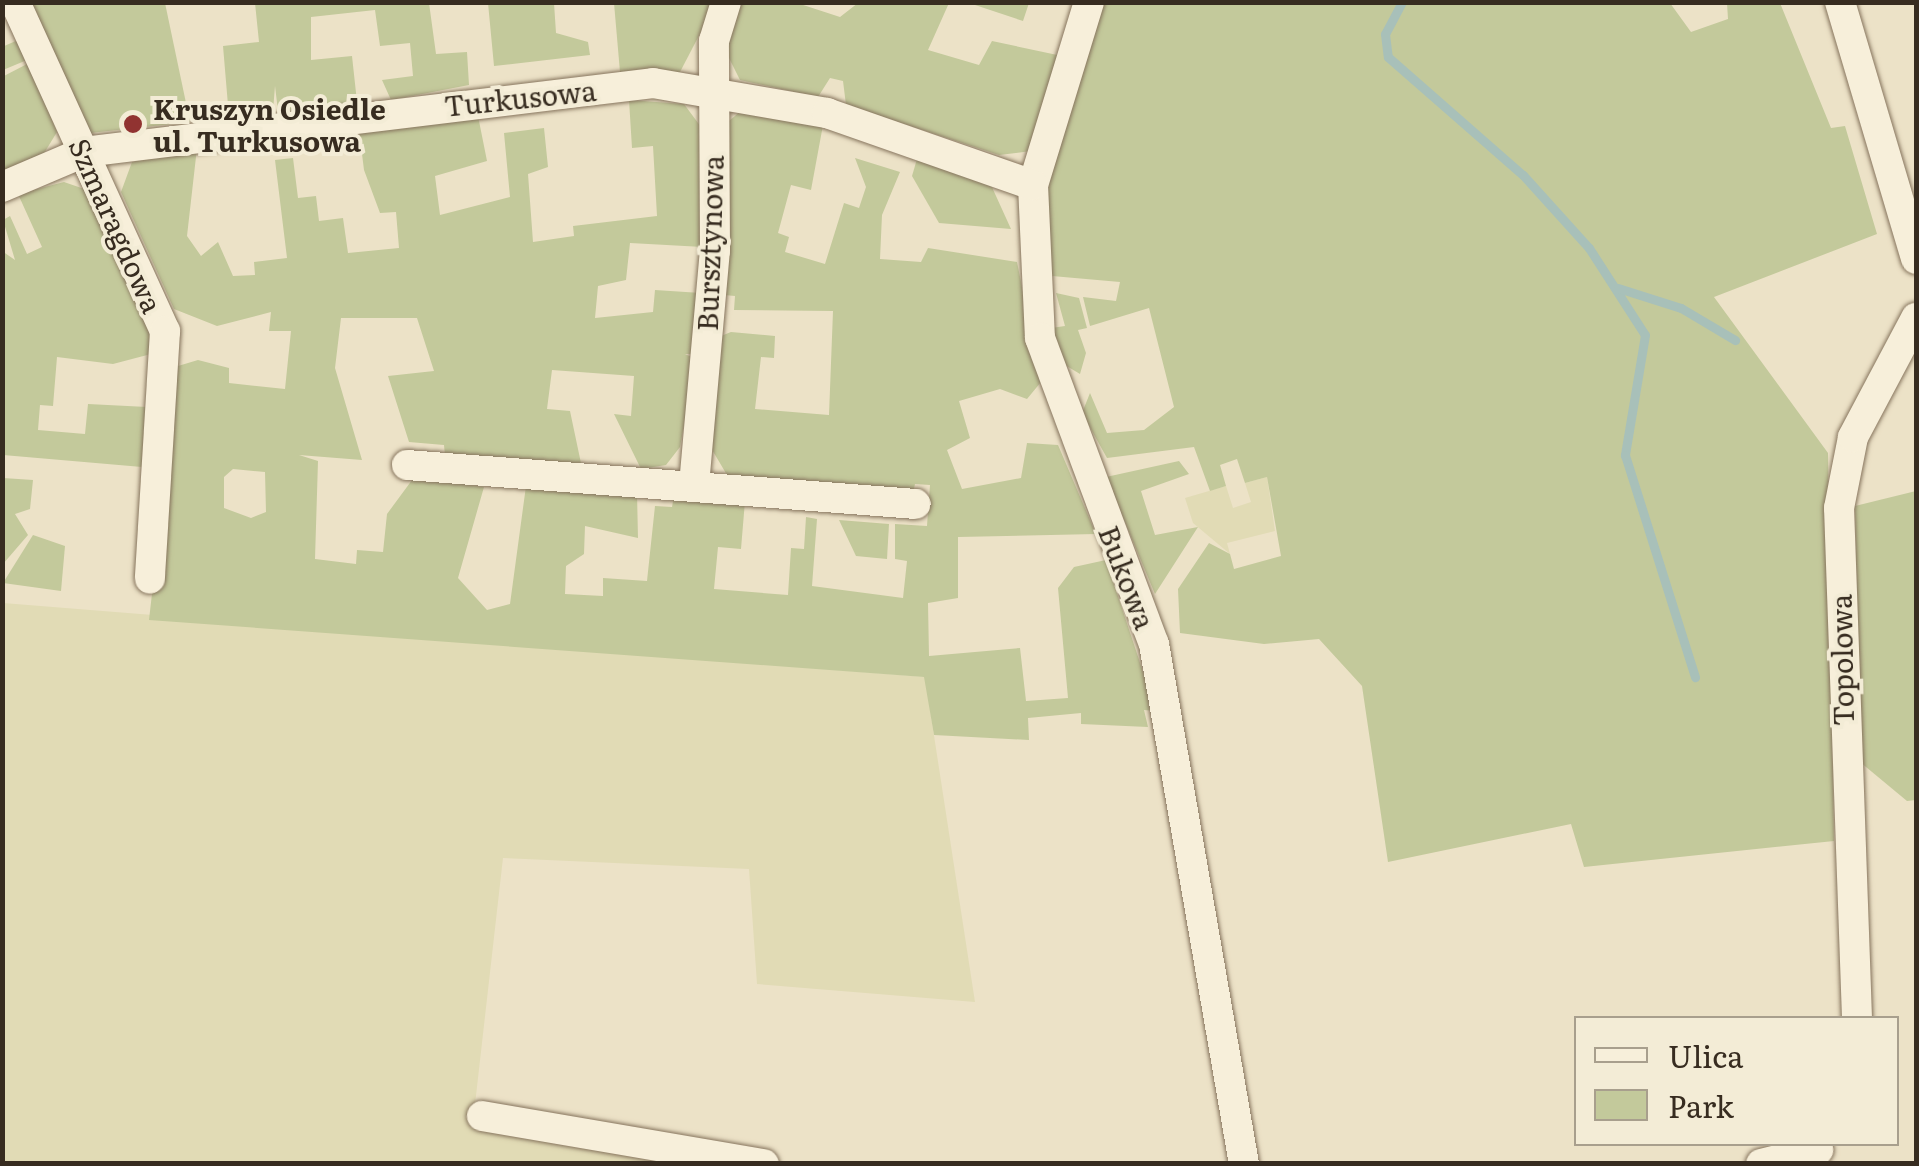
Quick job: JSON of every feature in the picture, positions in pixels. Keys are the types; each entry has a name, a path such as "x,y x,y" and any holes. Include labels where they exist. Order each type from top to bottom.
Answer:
{"street":[{"name":"Szmaragdowa","path":"15,2 165,331 150,579"},
{"name":"Bursztynowa","path":"694,485 714,250 712,90 726,2"},
{"name":"Bukowa","path":"1088,2 1033,186 1040,338 1154,644 1244,1164"},
{"path":"1840,2 1916,259"},
{"name":"Turkusowa","path":"2,187 84,152 482,100 653,83 712,90 909,136 1033,186"},
{"name":"Topolowa","path":"1857,1016 1839,508 1853,437 1916,318"},
{"path":"407,465 916,504"},
{"path":"482,1116 764,1164"},
{"path":"1762,1164 1818,1152"}],"shaded area":[{"path":"1267,477 1275,531 1227,543 1230,554 1193,523 1185,498 1226,486 1233,508 1251,502 1245,483"},
{"path":"3,603 925,677 975,1002 757,984 749,869 503,858 473,1122 709,1163 3,1164"}],"green space":[{"path":"737,2 797,3 840,17 858,3 949,3 928,50 979,65 992,41 1062,56 1031,151 999,155 846,105 843,81 830,78 818,97 740,80 726,52"},
{"path":"31,3 165,3 190,122 90,133"},
{"path":"255,3 429,3 436,54 467,52 469,85 391,100 382,80 413,76 410,43 380,46 375,10 311,17 311,60 352,56 357,102 278,111 275,86 273,111 229,117 223,46 259,42"},
{"path":"488,3 554,3 556,33 588,42 590,55 494,66"},
{"path":"614,3 716,3 680,72 620,72"},
{"path":"969,3 1029,3 1023,21"},
{"path":"1099,3 1670,3 1691,32 1728,19 1727,3 1780,3 1831,128 1845,126 1877,234 1714,297 1828,453 1834,841 1584,867 1571,824 1388,862 1362,686 1319,639 1264,644 1180,633 1178,589 1209,543 1230,554 1234,569 1281,556 1267,477 1245,483 1237,459 1220,465 1226,486 1210,491 1194,447 1107,458 1082,413 1090,393 1107,433 1144,430 1174,407 1149,308 1090,326 1083,297 1116,301 1120,282 1052,276 1039,210"},
{"path":"18,40 27,60 3,70 2,47"},
{"path":"29,63 57,132 43,155 2,172 2,77"},
{"path":"629,100 684,104 701,127 703,247 630,243 626,280 598,286 595,318 653,312 655,290 701,293 697,354 685,354 696,359 680,447 666,465 641,469 614,414 631,416 634,376 552,370 547,409 570,411 582,468 445,456 444,445 409,442 388,376 434,371 417,318 341,318 335,368 362,460 299,455 318,461 315,559 356,564 357,550 383,552 387,514 415,476 484,487 458,578 487,610 510,604 526,486 637,493 638,538 585,526 584,554 566,566 565,594 603,596 603,578 647,581 655,506 672,507 674,496 745,501 741,549 718,547 714,589 788,595 791,548 804,549 806,517 817,519 812,586 903,598 907,561 895,559 895,524 927,526 930,485 915,484 913,493 727,475 711,448 721,336 731,332 775,336 774,358 761,357 755,409 829,415 833,311 734,310 735,296 724,295 729,121 742,110 823,125 811,190 791,185 778,233 789,237 785,252 825,264 844,203 859,208 866,187 855,158 900,172 882,215 880,259 921,262 928,248 1017,262 1041,382 1027,399 1000,389 959,401 970,438 947,450 962,489 1021,478 1027,443 1058,445 1096,534 958,537 958,598 928,603 929,656 1020,648 1026,701 1068,698 1058,588 1074,567 1106,560 1156,711 1144,710 1148,727 1081,724 1081,713 1028,718 1029,740 934,735 924,677 149,620 178,366 198,360 229,368 229,383 285,389 291,331 269,331 271,312 217,326 174,309 121,192 132,162 197,148 187,236 201,256 218,242 233,276 255,275 254,262 287,258 275,160 293,158 298,198 316,196 319,221 343,218 348,253 399,248 396,212 380,213 364,170 359,130 478,116 487,161 435,176 440,215 510,197 504,133 544,128 548,167 528,174 533,242 574,236 573,226 657,216 653,146 632,148","holes":["233,469 265,472 266,512 251,518 224,508 224,477"]},
{"path":"917,159 991,185 1011,229 939,223 912,176"},
{"path":"64,182 90,191 150,328 151,354 113,364 57,357 53,406 40,405 38,430 85,434 88,404 147,407 142,467 3,455 2,251 15,260 3,220 10,216 27,254 42,247 18,194"},
{"path":"1056,293 1079,298 1087,328 1078,330 1086,353 1080,374 1065,365 1051,328 1065,326"},
{"path":"1179,461 1189,474 1141,491 1155,535 1198,527 1155,594 1106,477"},
{"path":"3,478 33,480 30,509 15,514 28,535 3,564"},
{"path":"1916,491 1916,800 1907,801 1860,762 1855,506"},
{"path":"839,520 889,524 887,559 856,556"},
{"path":"33,535 65,546 61,591 3,583"}],"waterway":[{"path":"1402,2 1385,34 1388,57 1523,175 1589,248 1645,335 1625,455 1695,677"},
{"path":"1618,288 1681,308 1735,340"}],"place":[{"name":"Kruszyn Osiedle ul. Turkusowa","path":"133,124"}]}
